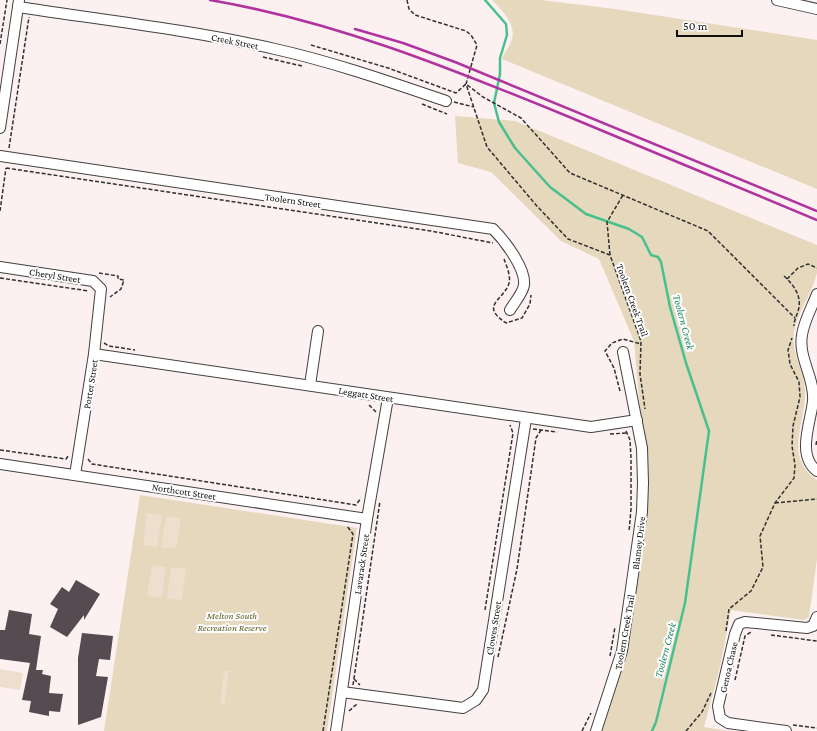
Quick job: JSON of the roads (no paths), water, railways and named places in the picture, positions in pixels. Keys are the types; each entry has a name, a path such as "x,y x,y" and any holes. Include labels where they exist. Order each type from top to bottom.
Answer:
{"street":[{"path":"777,0 817,9"},
{"path":"0,126 5,68 19,4"},
{"name":"Creek Street","path":"19,4 218,37 269,48 331,64 446,100"},
{"name":"Toolern Street","path":"4,157 492,229 505,240 522,274 524,286 510,310"},
{"name":"Cheryl Street","path":"0,267 93,281 100,286 102,293"},
{"name":"Porter Street","path":"75,475 98,354 102,293"},
{"path":"817,294 802,335 802,351 814,378 813,401 806,442 806,452 808,460 817,471"},
{"path":"310,386 318,331"},
{"name":"Blamey Drive","path":"596,731 622,651 637,554 643,483 641,416 623,352"},
{"name":"Leggatt Street","path":"98,354 526,419 591,427 627,422 641,416"},
{"name":"Lavarack Street","path":"336,731 347,692 367,519 388,398"},
{"name":"Clowes Street","path":"347,692 463,708 476,700 483,690 526,419"},
{"name":"Northcott Street","path":"0,464 367,519"},
{"name":"Genoa Chase","path":"786,727 728,723 720,718 718,706 735,634 739,624 748,621 801,628 816,624"}],"waterway":[{"name":"Toolern Creek","path":"485,0 506,24 507,35 500,58 500,74 494,103 499,122 515,148 550,187 586,214 629,229 642,237 651,255 658,257 661,262 670,307 686,363 709,431 685,603 656,722 652,731"}],"railway":[{"path":"210,0 301,20 389,47 476,79 817,220"},
{"path":"355,29 403,43 455,62 817,211"}],"park label":[{"name":"Melton South Recreation Reserve","path":"232,620"}]}
